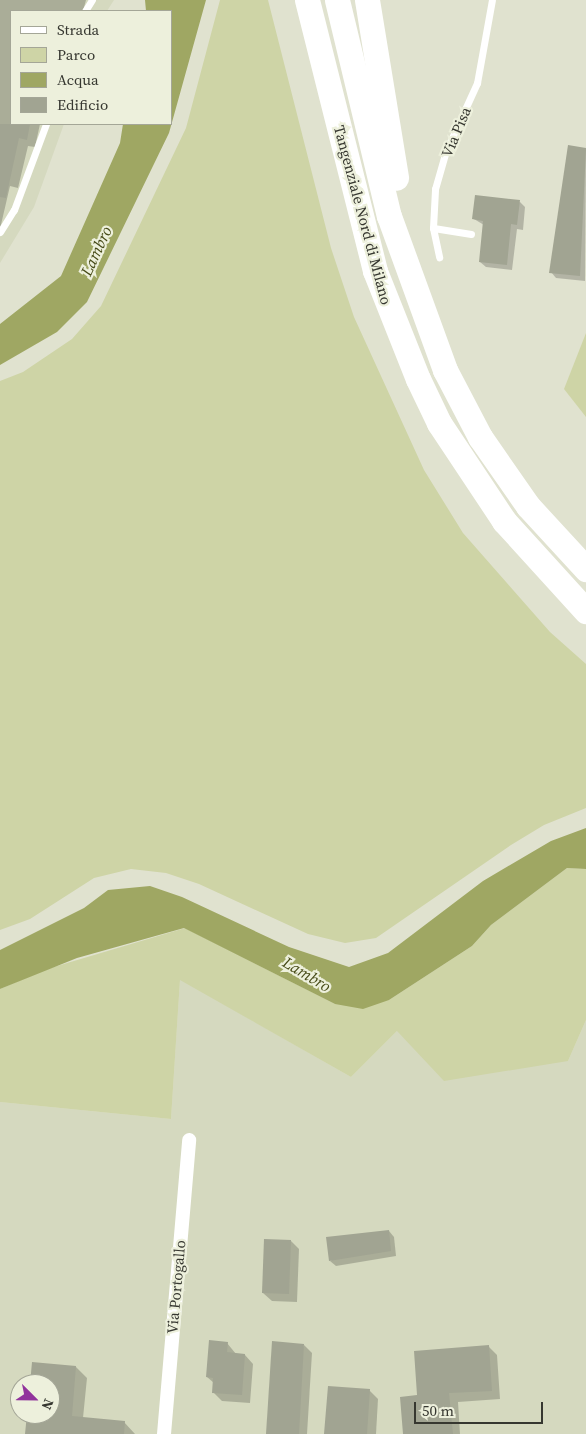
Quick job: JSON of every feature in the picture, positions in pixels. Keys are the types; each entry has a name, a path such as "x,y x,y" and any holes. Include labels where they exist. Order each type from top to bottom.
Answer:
{"highway":[{"path":"292,0 335,113"},
{"name":"Tangenziale Nord di Milano","path":"307,0 365,229 395,329 439,423 504,521 586,612"},
{"path":"337,0 371,97 396,213 436,322 528,506 586,569"},
{"path":"367,0 371,97"}],"street":[{"name":"Via Portogallo","path":"164,1434 189,1140"}],"lane":[{"name":"Via Pisa","path":"439,257 433,228 435,188 446,151 477,83 492,0"},
{"path":"0,232 14,210 46,125"},
{"path":"433,228 471,234"}],"shaded area":[{"path":"0,0 114,0 108,10 10,10 10,125 64,125 34,207 0,263"},
{"path":"180,979 351,1077 397,1031 568,1061 586,1020 586,1434 0,1434 0,1102 171,1119"}],"green space":[{"path":"220,0 268,0 331,248 354,317 424,470 463,533 550,632 586,664 586,808 544,825 511,845 376,938 345,943 308,934 199,884 166,873 131,869 94,878 30,919 0,930 0,381 23,372 72,339 101,306 186,128"},
{"path":"586,333 586,417 564,389"},
{"path":"567,868 586,869 586,1020 568,1061 444,1081 397,1031 351,1077 180,980 171,1119 0,1102 0,989 47,969 185,928 335,1004 389,1000 472,946 491,925"}],"water":[{"path":"145,0 206,0 172,122 172,10 146,10"},
{"name":"Lambro","path":"123,125 171,125 87,302 57,332 0,365 0,324 61,276 120,143"},
{"name":"Lambro","path":"586,828 586,869 567,868 491,925 472,946 389,1000 363,1009 335,1004 184,928 77,958 0,989 0,950 84,908 108,890 150,886 182,897 289,947 349,967 388,953 483,881 551,841"}],"building":[{"path":"0,124 30,125 27,140 19,138 6,198 0,197"},
{"path":"568,145 586,148 580,276 549,273"},
{"path":"475,195 520,200 517,225 511,224 507,265 479,262 483,221 472,219"},
{"path":"389,1230 391,1251 329,1261 326,1237"},
{"path":"264,1239 291,1240 289,1294 262,1293"},
{"path":"209,1340 228,1342 227,1352 245,1354 242,1395 212,1393 213,1378 206,1377"},
{"path":"272,1341 304,1344 299,1434 266,1434"},
{"path":"489,1345 492,1391 449,1393 453,1434 403,1434 400,1397 417,1395 414,1351"},
{"path":"32,1362 76,1366 72,1416 125,1421 124,1434 25,1434 26,1424 60,1424 60,1374 31,1374"},
{"path":"328,1386 370,1389 367,1434 324,1434"}]}
